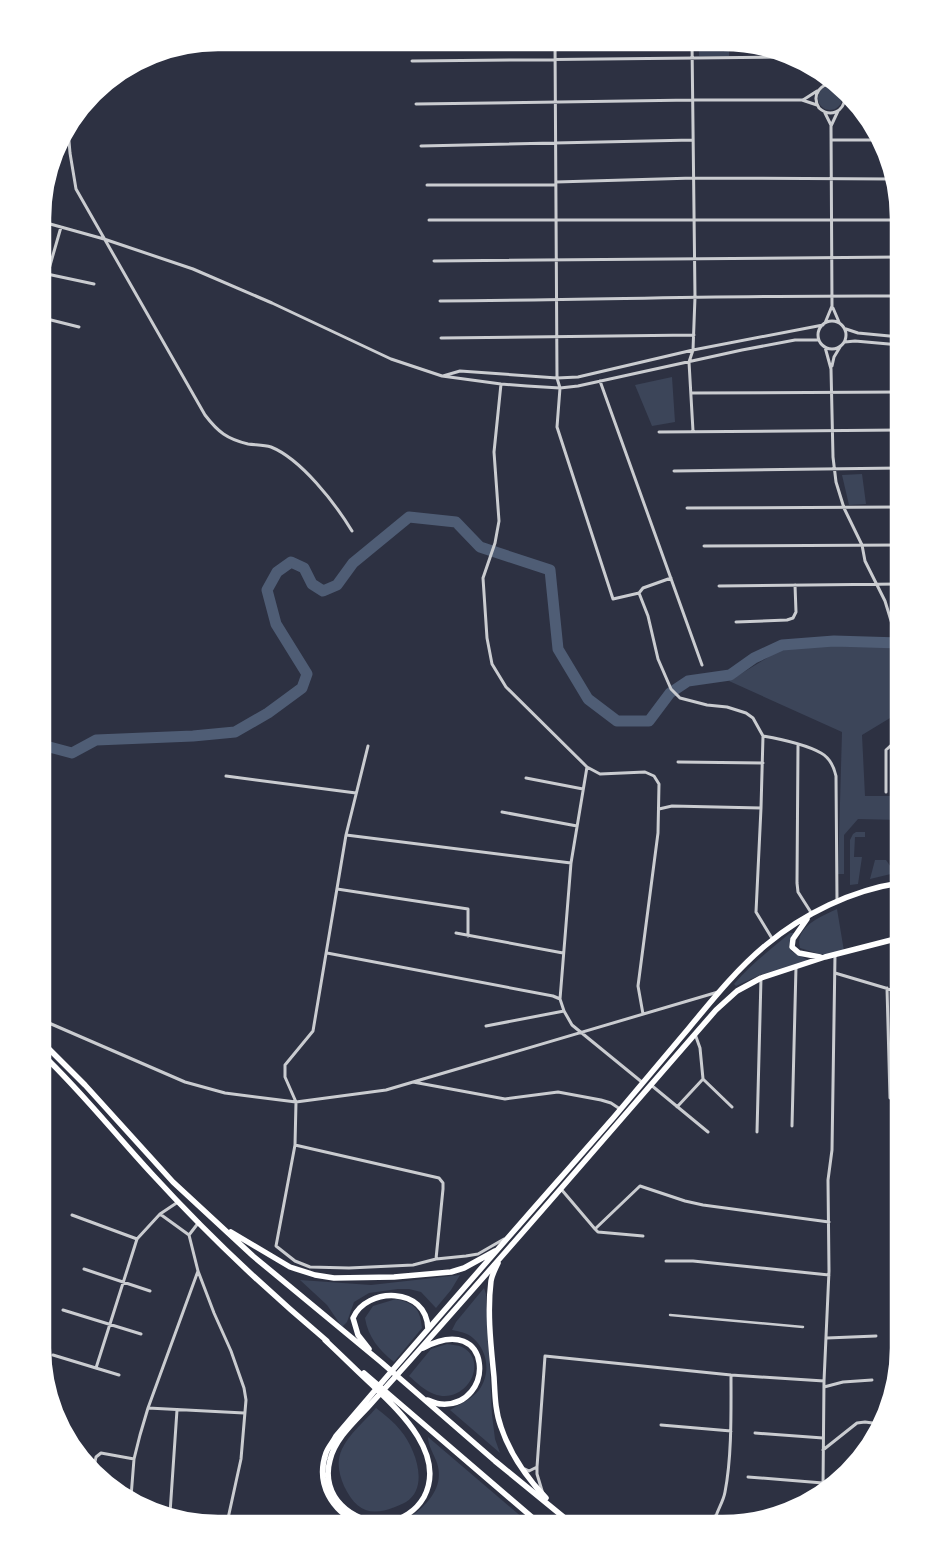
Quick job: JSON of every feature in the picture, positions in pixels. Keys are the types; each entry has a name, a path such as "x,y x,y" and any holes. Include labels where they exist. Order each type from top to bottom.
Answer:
{"highway":[{"path":"398,1369 419,1350 502,1250 511,1235 720,991 773,940 810,916 862,892 891,885"},
{"path":"810,916 794,939 792,947 796,951 809,956 825,957"},
{"path":"354,1516 336,1500 328,1479 330,1460 334,1449 428,1329 561,1189 695,1034 728,999 748,984 825,957 891,940"},
{"path":"50,1050 85,1085 173,1182 219,1226 495,1461 559,1512"},
{"path":"50,1062 178,1202 280,1300 531,1516"},
{"path":"219,1226 290,1267 334,1278 394,1277 451,1272 502,1250"},
{"path":"502,1250 492,1278 490,1335 498,1418 508,1446 521,1468 563,1516"},
{"path":"381,1362 358,1335 354,1324 355,1312 365,1303 378,1298 393,1296 414,1300 426,1315 428,1329"},
{"path":"404,1382 426,1400 440,1404 450,1404 466,1397 476,1386 479,1374 479,1357 468,1343 449,1338 434,1342 419,1350"},
{"path":"325,1340 407,1420 420,1440 430,1473 429,1484 420,1503 410,1513 403,1516"},
{"path":"345,1516 332,1502 328,1494 323,1470 327,1451 336,1436 367,1405"}],"street":[{"path":"555,50 557,378 560,388 557,427 613,599 639,593 643,588 671,578"},
{"path":"692,50 695,297 693,350 689,362 693,431"},
{"path":"412,61 770,57"},
{"path":"802,100 818,91 824,85"},
{"path":"817,105 818,91"},
{"path":"416,104 556,101 802,100 817,105 824,112 831,126"},
{"path":"844,104 838,111 831,126 832,306 819,332 819,340 825,347 831,369 836,482 844,508 862,545 865,560 885,601 891,623"},
{"path":"824,112 838,111"},
{"path":"421,146 694,140"},
{"path":"830,140 871,140"},
{"path":"69,142 76,189 213,427 226,437 248,444 269,447 290,457 327,496 352,531"},
{"path":"427,185 694,178 886,179"},
{"path":"429,220 891,220"},
{"path":"50,224 104,239 193,269 272,303 391,359 442,376 500,384 560,388 795,340 819,340"},
{"path":"50,263 60,227"},
{"path":"434,261 891,256"},
{"path":"50,275 94,284"},
{"path":"440,301 891,296"},
{"path":"831,369 834,357 844,342 846,332 832,306"},
{"path":"50,320 79,327"},
{"path":"442,376 460,370 557,378 578,377 693,350 832,321 841,324 853,333 891,336"},
{"path":"441,338 694,335"},
{"path":"844,342 855,341 891,344"},
{"path":"825,347 836,349 840,347"},
{"path":"600,381 702,665"},
{"path":"500,384 494,452 499,521 484,578 487,638 492,664 506,688 587,767 600,774 645,772 654,776 659,784 658,833 638,986 643,1014"},
{"path":"692,394 891,392"},
{"path":"659,432 891,430"},
{"path":"674,471 891,468"},
{"path":"687,508 891,507"},
{"path":"704,546 891,545"},
{"path":"719,586 891,584"},
{"path":"736,622 787,620 793,618 796,612 795,585"},
{"path":"639,593 648,616 658,659 671,689 680,698 727,707 746,713 753,718 763,736 756,912 773,940"},
{"path":"763,736 821,753 834,768 836,776 837,902"},
{"path":"798,745 797,883 798,892 810,916"},
{"path":"368,746 346,834 313,1031 285,1065 285,1077 296,1102 295,1145 276,1246 295,1261 310,1267 413,1265 436,1259 478,1254 511,1235"},
{"path":"886,792 886,750 891,746"},
{"path":"678,762 763,763"},
{"path":"587,767 571,864 560,999 572,1025 643,1082"},
{"path":"226,776 356,793"},
{"path":"526,778 583,788"},
{"path":"659,809 672,806 761,808"},
{"path":"502,812 577,826"},
{"path":"346,834 571,864"},
{"path":"337,889 468,909 468,936"},
{"path":"456,933 564,953"},
{"path":"327,953 553,996 560,999"},
{"path":"823,1482 824,1381 829,1275 828,1180 832,1150 835,955"},
{"path":"792,1126 796,966"},
{"path":"835,973 891,989"},
{"path":"757,1132 761,978"},
{"path":"887,988 890,1098"},
{"path":"50,1023 185,1082 226,1093 296,1102 386,1090 720,991"},
{"path":"486,1026 564,1011"},
{"path":"695,1034 700,1048 703,1079 732,1107"},
{"path":"677,1107 703,1079"},
{"path":"412,1082 505,1098 558,1092 601,1100 611,1103 620,1109"},
{"path":"650,1085 708,1132"},
{"path":"295,1145 439,1178 443,1183 443,1189 436,1259"},
{"path":"595,1229 640,1186 685,1202 829,1222"},
{"path":"561,1189 598,1232 642,1236"},
{"path":"96,1368 137,1239 160,1214 178,1202"},
{"path":"160,1214 188,1235 198,1271 244,1388 246,1400 241,1459 229,1516"},
{"path":"72,1215 137,1239"},
{"path":"188,1235 199,1222"},
{"path":"666,1261 693,1261 829,1275"},
{"path":"84,1269 150,1291"},
{"path":"131,1491 134,1458 148,1408 198,1271"},
{"path":"64,1310 141,1334"},
{"path":"670,1315 803,1327"},
{"path":"827,1338 876,1336"},
{"path":"53,1355 119,1375"},
{"path":"544,1496 537,1467 545,1356 731,1375 824,1381"},
{"path":"715,1516 725,1493 731,1431 731,1375"},
{"path":"824,1387 843,1382 872,1380"},
{"path":"148,1408 244,1412"},
{"path":"170,1508 177,1410"},
{"path":"823,1450 857,1423 873,1423"},
{"path":"661,1425 731,1431"},
{"path":"755,1433 823,1438"},
{"path":"95,1462 96,1457 101,1453 134,1458"},
{"path":"521,1468 529,1471 537,1467"},
{"path":"748,1477 820,1485"}],"shaded area":[{"path":"699,50 729,50 729,56 699,56"},
{"path":"826,87 842,99 834,109 826,109 819,102 819,94"},
{"path":"672,377 675,422 652,426 635,385"},
{"path":"862,474 866,504 849,505 842,475"},
{"path":"834,644 891,648 891,717 862,735 865,796 891,796 891,820 858,819 844,835 844,874 838,874 842,732 729,681 784,649"},
{"path":"856,832 865,832 865,837 855,837 854,857 862,857 858,884 850,885 850,840"},
{"path":"875,860 886,860 891,867 891,874 870,879"},
{"path":"837,909 844,951 826,956 800,948 799,941 805,928 817,919"},
{"path":"790,933 795,933 789,946 791,951 808,960 760,975 736,986 734,984 754,963"},
{"path":"460,1275 451,1290 436,1308 421,1292 409,1289 369,1293 354,1302 347,1322 342,1327 327,1305 300,1280 371,1285"},
{"path":"484,1288 486,1294 492,1415 495,1439 500,1453 450,1410 476,1393 483,1384 485,1377 485,1356 478,1343 468,1335 452,1330 456,1322"},
{"path":"396,1299 412,1305 418,1311 422,1328 394,1362 375,1343 366,1325 365,1318 373,1306"},
{"path":"447,1344 460,1346 470,1354 474,1362 474,1371 464,1388 456,1394 446,1396 431,1393 409,1376 431,1349"},
{"path":"376,1408 406,1438 415,1457 419,1477 413,1495 406,1502 386,1510 371,1511 359,1506 349,1494 342,1481 339,1463 340,1454 345,1443"},
{"path":"428,1437 521,1516 412,1516 427,1502 436,1488 438,1480 437,1463"}],"waterway":[{"path":"50,747 72,753 96,740 193,736 235,732 268,713 302,688 307,674 276,624 267,590 277,572 291,562 304,568 312,584 323,591 337,585 353,563 409,517 456,522 480,547 550,570 558,649 588,699 617,721 649,721 670,693 688,681 730,675 754,658 782,645 834,641 891,643"}]}
